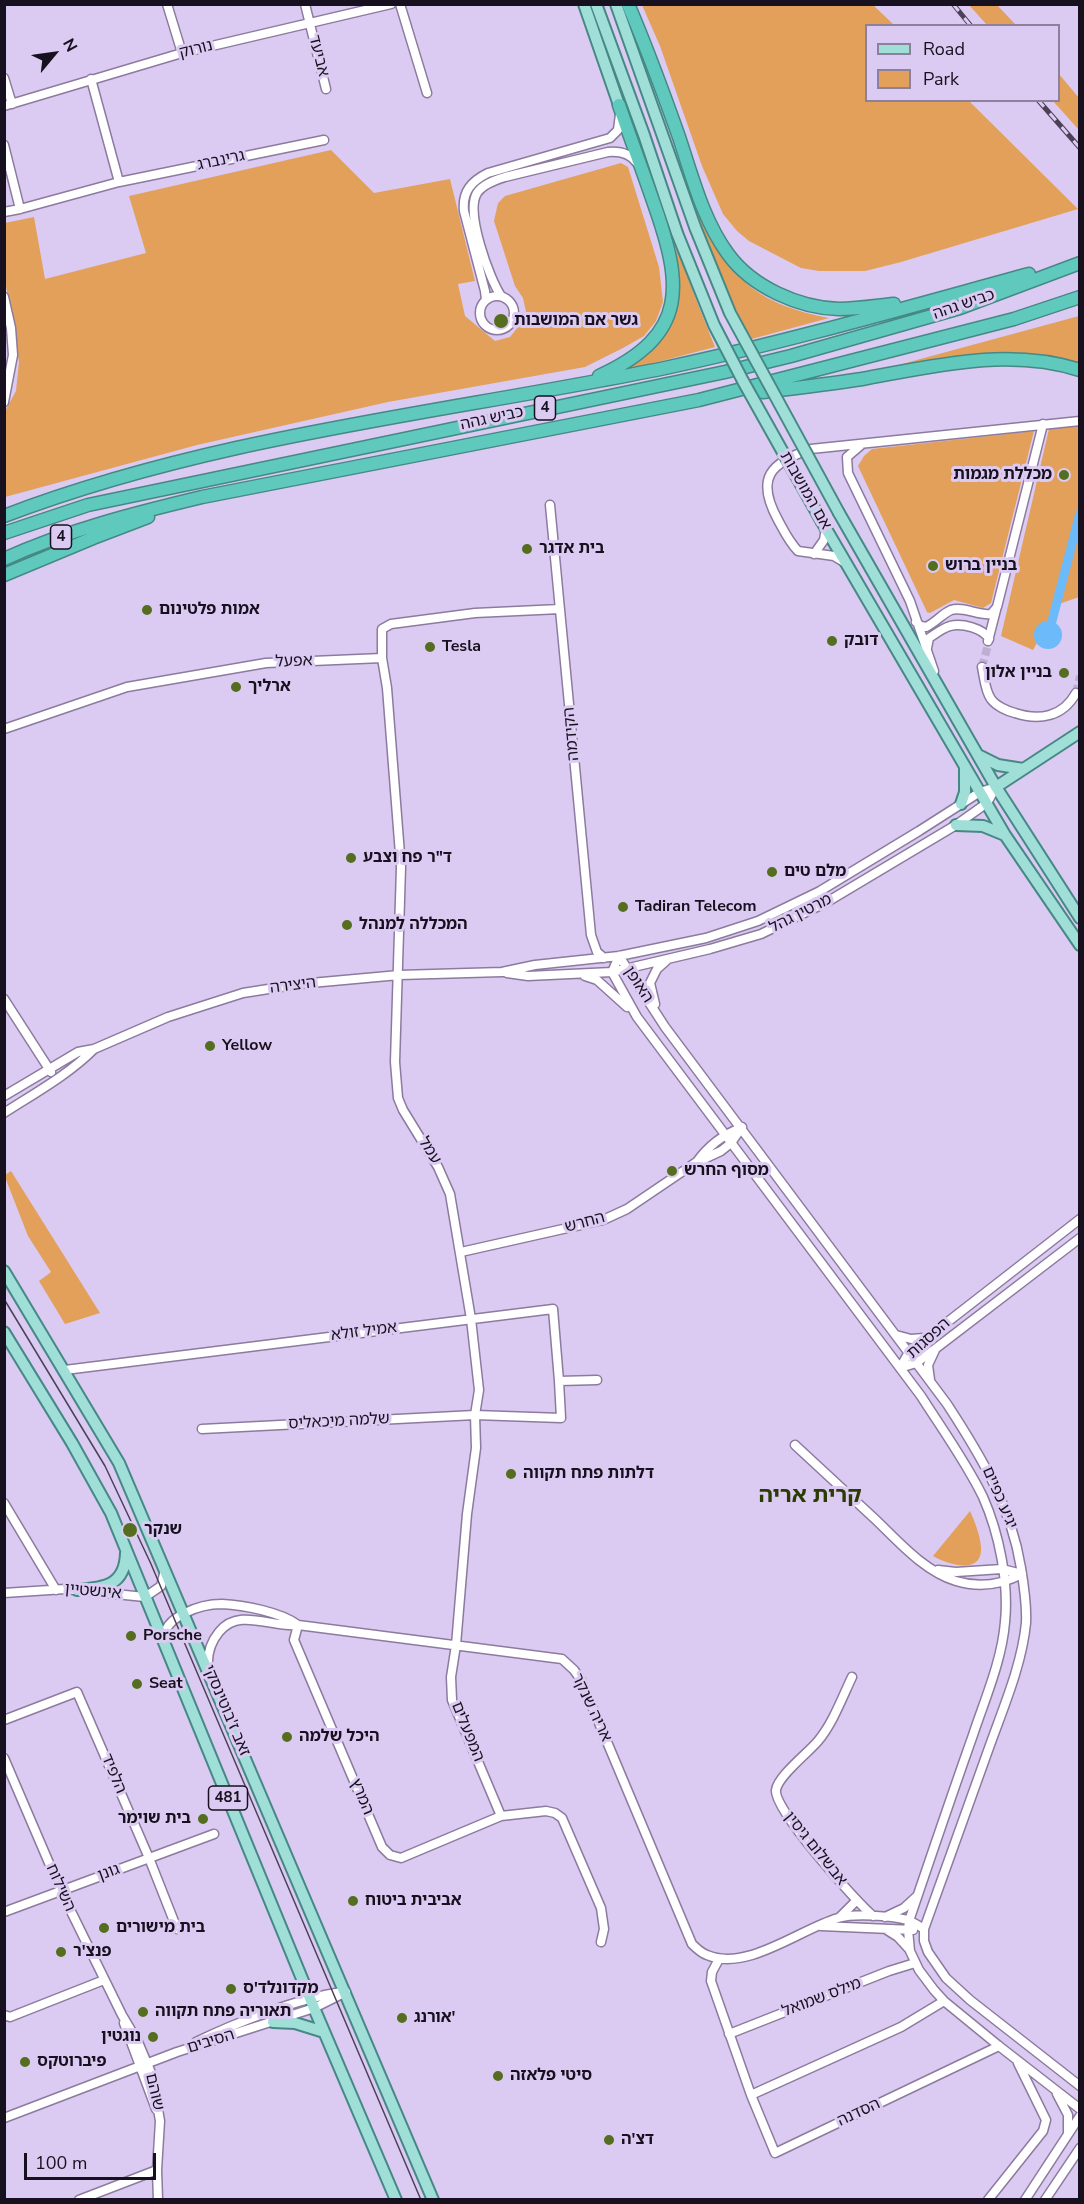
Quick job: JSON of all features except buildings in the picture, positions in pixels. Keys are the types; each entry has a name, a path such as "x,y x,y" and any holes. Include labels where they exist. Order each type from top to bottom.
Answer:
{"highway":[{"path":"628,4 661,85 704,210 728,255 747,274 780,295 816,306 837,309 863,308 957,294"},
{"path":"584,382 608,372 650,343 659,333 674,293 674,277 669,252 619,105"},
{"path":"4,516 68,493 234,449 348,425 667,367 762,345 1080,262"},
{"name":"כביש גהה","path":"4,533 88,505 725,372 791,356 960,308 1080,262"},
{"name":"כביש גהה","path":"4,559 25,549 118,518 214,495 699,400 1014,319 1080,297"},
{"path":"699,400 848,381 971,361 1034,360 1080,370"},
{"path":"4,575 93,538 214,495"}],"main road":[{"path":"584,4 619,105"},
{"name":"אם המושבות","path":"596,4 677,233 714,325 824,525 1005,835 1080,945"},
{"name":"אם המושבות","path":"616,4 695,227 730,313 839,513 977,755 1080,918"},
{"name":"מרטין גהל","path":"996,787 1080,732"},
{"path":"977,755 998,765 1023,769"},
{"path":"961,804 965,792 965,766"},
{"path":"956,825 982,825 1005,835"},
{"name":"זאב ז'בוטינסקי","path":"4,1271 119,1463 433,2199"},
{"name":"זאב ז'בוטינסקי","path":"4,1332 92,1477 111,1513 312,2004 396,2199"},
{"path":"77,1590 102,1588 111,1584 120,1576 126,1565 126,1550"},
{"path":"273,2022 295,2023 324,2032"}],"street":[{"path":"167,4 182,54"},
{"name":"אביעד","path":"305,4 326,89"},
{"name":"נורוק","path":"8,105 182,54 391,4"},
{"path":"400,4 427,93"},
{"path":"4,78 8,105"},
{"path":"91,79 118,183"},
{"path":"486,300 464,211 463,202 469,187 474,181 488,173 610,138 618,130 620,123 619,105"},
{"name":"גרינברג","path":"4,212 118,183 324,140"},
{"path":"4,145 20,208"},
{"path":"501,296 490,297 481,309 482,320 489,328 499,330 509,326 514,316 513,306 501,296 492,279 475,222 474,201 479,190 493,180 618,151 631,156 643,173"},
{"path":"4,297 11,328 13,356 4,402"},
{"path":"847,563 834,556 798,551 792,545 770,505 766,484 772,470 794,455 811,449 1080,421"},
{"path":"927,652 926,643 929,638 950,626 981,630 988,642 1043,424"},
{"path":"848,473 847,457 863,444"},
{"path":"834,447 910,601 942,694"},
{"name":"הקידמה","path":"550,505 591,936 597,952 604,958"},
{"path":"814,554 824,540 824,525"},
{"path":"916,622 926,627 952,610 958,609 983,616 991,614 997,607"},
{"path":"382,658 381,629 391,624 475,613 560,609"},
{"name":"אפעל","path":"4,729 127,687 266,663 382,658"},
{"name":"עמל","path":"382,658 387,688 401,867 395,1062 398,1098 445,1179 450,1194 471,1319 479,1390 475,1414 476,1448 456,1645"},
{"path":"982,667 991,698 1006,711 1030,718 1043,718 1057,712 1071,701 1076,693"},
{"name":"מרטין גהל","path":"619,956 706,938 758,921 820,891 980,792 996,787"},
{"name":"מרטין גהל","path":"612,972 761,934 827,902 956,825 987,803 996,787"},
{"name":"היצירה","path":"4,1096 78,1052 94,1049 168,1017 243,993 300,984 399,975 502,972 535,965 619,956"},
{"name":"האופן","path":"619,956 665,1027 742,1127"},
{"name":"האופן","path":"619,956 612,972 637,1017 724,1134"},
{"path":"665,1027 655,1004 650,982 657,969 670,959"},
{"name":"היצירה","path":"502,972 528,976 612,972"},
{"path":"582,975 597,980 608,988 637,1017"},
{"path":"4,999 56,1080"},
{"name":"היצירה","path":"4,1113 56,1080 94,1049"},
{"path":"708,1148 713,1131 709,1114"},
{"name":"החרש","path":"461,1252 603,1220 627,1209 695,1163 714,1155 731,1143 742,1127"},
{"name":"החרש","path":"695,1163 724,1134 742,1127"},
{"name":"יגיע כפיים","path":"742,1127 909,1352 978,1452 999,1492 1015,1537 1022,1574 1026,1622 1022,1645 1008,1693 924,1929"},
{"name":"יגיע כפיים","path":"724,1134 900,1368 951,1443 983,1498 997,1540 1006,1609 1003,1638 989,1686 909,1921"},
{"name":"הפסגות","path":"900,1368 909,1352 1080,1219"},
{"name":"הפסגות","path":"900,1368 916,1363 1080,1238"},
{"name":"אמיל זולא","path":"65,1370 553,1309 559,1381"},
{"path":"895,1334 911,1339 928,1337"},
{"path":"931,1383 928,1365 935,1349"},
{"path":"559,1381 597,1380"},
{"name":"שלמה מיכאליס","path":"202,1429 328,1424 475,1414 561,1418 559,1381"},
{"path":"795,1445 919,1560 946,1577 984,1585 1004,1583 1022,1574"},
{"path":"4,1503 56,1590"},
{"path":"932,1568 956,1572 1002,1569 1022,1574"},
{"name":"אינשטיין","path":"4,1593 77,1590 145,1597 161,1586 165,1569"},
{"name":"אריה שנקר","path":"164,1643 167,1626 185,1614 205,1606 221,1604 248,1608 288,1617 298,1625"},
{"name":"אריה שנקר","path":"208,1668 209,1648 214,1638 220,1630 235,1620 244,1619 562,1659 581,1680 692,1944 705,1955 719,1959"},
{"name":"המרץ","path":"298,1625 294,1640 382,1846 390,1855 401,1858 414,1854 501,1816"},
{"name":"המפעלים","path":"456,1645 451,1677 452,1700 501,1816"},
{"name":"אבשלום גיסין","path":"852,1677 828,1728 818,1742 781,1781 776,1790 778,1802 798,1831 856,1901 878,1917"},
{"name":"הלפיד","path":"4,1720 78,1692 177,1929"},
{"name":"השילוח","path":"4,1758 61,1891 104,1980 138,2042 143,2065"},
{"path":"501,1816 546,1811 562,1818 601,1908 604,1929 602,1942"},
{"name":"גונן","path":"4,1912 214,1834"},
{"path":"878,1917 904,1908 918,1894"},
{"name":"אבשלום גיסין","path":"839,1918 856,1901"},
{"path":"729,2034 711,1981 712,1972 719,1959 740,1958 755,1953 839,1918 878,1917 909,1921 924,1929"},
{"path":"909,1921 910,1951 915,1963 944,2001 1080,2109"},
{"path":"821,1926 924,1929"},
{"path":"881,1928 896,1935 910,1951"},
{"path":"924,1929 924,1941 928,1952 954,1986 1080,2086"},
{"name":"מילס שמואל","path":"729,2034 915,1963"},
{"path":"4,2015 10,2017 104,1980"},
{"name":"הסיבים","path":"177,2052 222,2030 346,1992"},
{"path":"751,2095 901,2027 944,2001"},
{"name":"הסיבים","path":"4,2118 177,2052 273,2022 312,2004"},
{"name":"הסדנה","path":"729,2034 775,2153 999,2046"},
{"path":"988,2199 1043,2131 1046,2120 1016,2059"},
{"name":"שוהם","path":"143,2065 155,2086 160,2121 158,2199"},
{"path":"1054,2089 1066,2109 1069,2122 1068,2134"},
{"path":"1025,2199 1080,2116"},
{"path":"1045,2199 1078,2152"},
{"path":"79,2199 157,2170"}],"green space":[{"path":"642,5 873,5 893,24 865,24 865,102 970,102 1078,209 865,271 819,271 801,268 749,241 723,214 702,166 660,46"},
{"path":"969,5 997,5 1015,24 986,24"},
{"path":"1060,75 1079,98 1079,130 1054,102 1060,102"},
{"path":"331,150 374,193 450,179 475,281 458,284 465,316 495,341 510,337 527,316 523,298 515,286 494,221 498,203 505,196 621,163 628,167 659,267 663,302 656,321 644,336 585,367 388,402 197,445 5,497 5,411 16,391 19,362 5,280 5,223 34,217 45,279 146,253 129,196"},
{"path":"694,214 703,215 728,261 738,275 757,292 780,304 829,318 748,340"},
{"path":"679,250 715,347 627,370 627,363 658,338 673,320 678,291 671,252"},
{"path":"1079,316 1079,364 1052,358 902,369 902,364"},
{"path":"1079,424 1079,597 1059,604 1033,650 1001,636 1049,429"},
{"path":"1034,431 991,603 983,608 954,600 930,613 927,612 858,466 872,449"},
{"path":"11,1171 100,1313 65,1324 39,1281 51,1272 28,1236 5,1177"},
{"path":"970,1511 980,1538 980,1556 976,1562 970,1565 954,1564 933,1556"}],"water":[{"path":"1048,621 1058,625 1062,635 1058,645 1048,649 1038,645 1034,635 1038,625"}],"waterway":[{"path":"1052,621 1080,513"}],"tunnel":[{"path":"982,667 988,645"},
{"path":"1076,693 1080,676"}],"tram line":[{"path":"4,1299 105,1466 151,1564 421,2200"}],"railway":[{"path":"953,4 969,24"},
{"path":"1040,102 1080,148"}],"place":[{"name":"גשר אם המושבות","path":"501,321"},
{"name":"מכללת מגמות","path":"1064,475"},
{"name":"בית אדגר","path":"527,549"},
{"name":"בניין ברוש","path":"933,566"},
{"name":"אמות פלטינום","path":"147,610"},
{"name":"דובק","path":"832,641"},
{"name":"Tesla","path":"430,647"},
{"name":"בניין אלון","path":"1064,673"},
{"name":"ארליך","path":"236,687"},
{"name":"ד\"ר פח וצבע","path":"351,858"},
{"name":"מלם טים","path":"772,872"},
{"name":"Tadiran Telecom","path":"623,907"},
{"name":"המכללה למנהל","path":"347,925"},
{"name":"Yellow","path":"210,1046"},
{"name":"מסוף החרש","path":"672,1171"},
{"name":"דלתות פתח תקווה","path":"511,1474"},
{"name":"שנקר","path":"130,1530"},
{"name":"Porsche","path":"131,1636"},
{"name":"Seat","path":"137,1684"},
{"name":"היכל שלמה","path":"287,1737"},
{"name":"בית שוימר","path":"203,1819"},
{"name":"אביבית ביטוח","path":"353,1901"},
{"name":"בית מישורים","path":"104,1928"},
{"name":"פנצ'ר","path":"61,1952"},
{"name":"מקדונלד'ס","path":"231,1989"},
{"name":"תאוריה פתח תקווה","path":"143,2012"},
{"name":"אורנג'","path":"402,2018"},
{"name":"נוגטין","path":"153,2037"},
{"name":"פיברוטקס","path":"25,2062"},
{"name":"סיטי פלאזה","path":"498,2076"},
{"name":"דצ'ה","path":"609,2140"}],"district":[{"name":"קרית אריה","path":"810,1497"}]}
